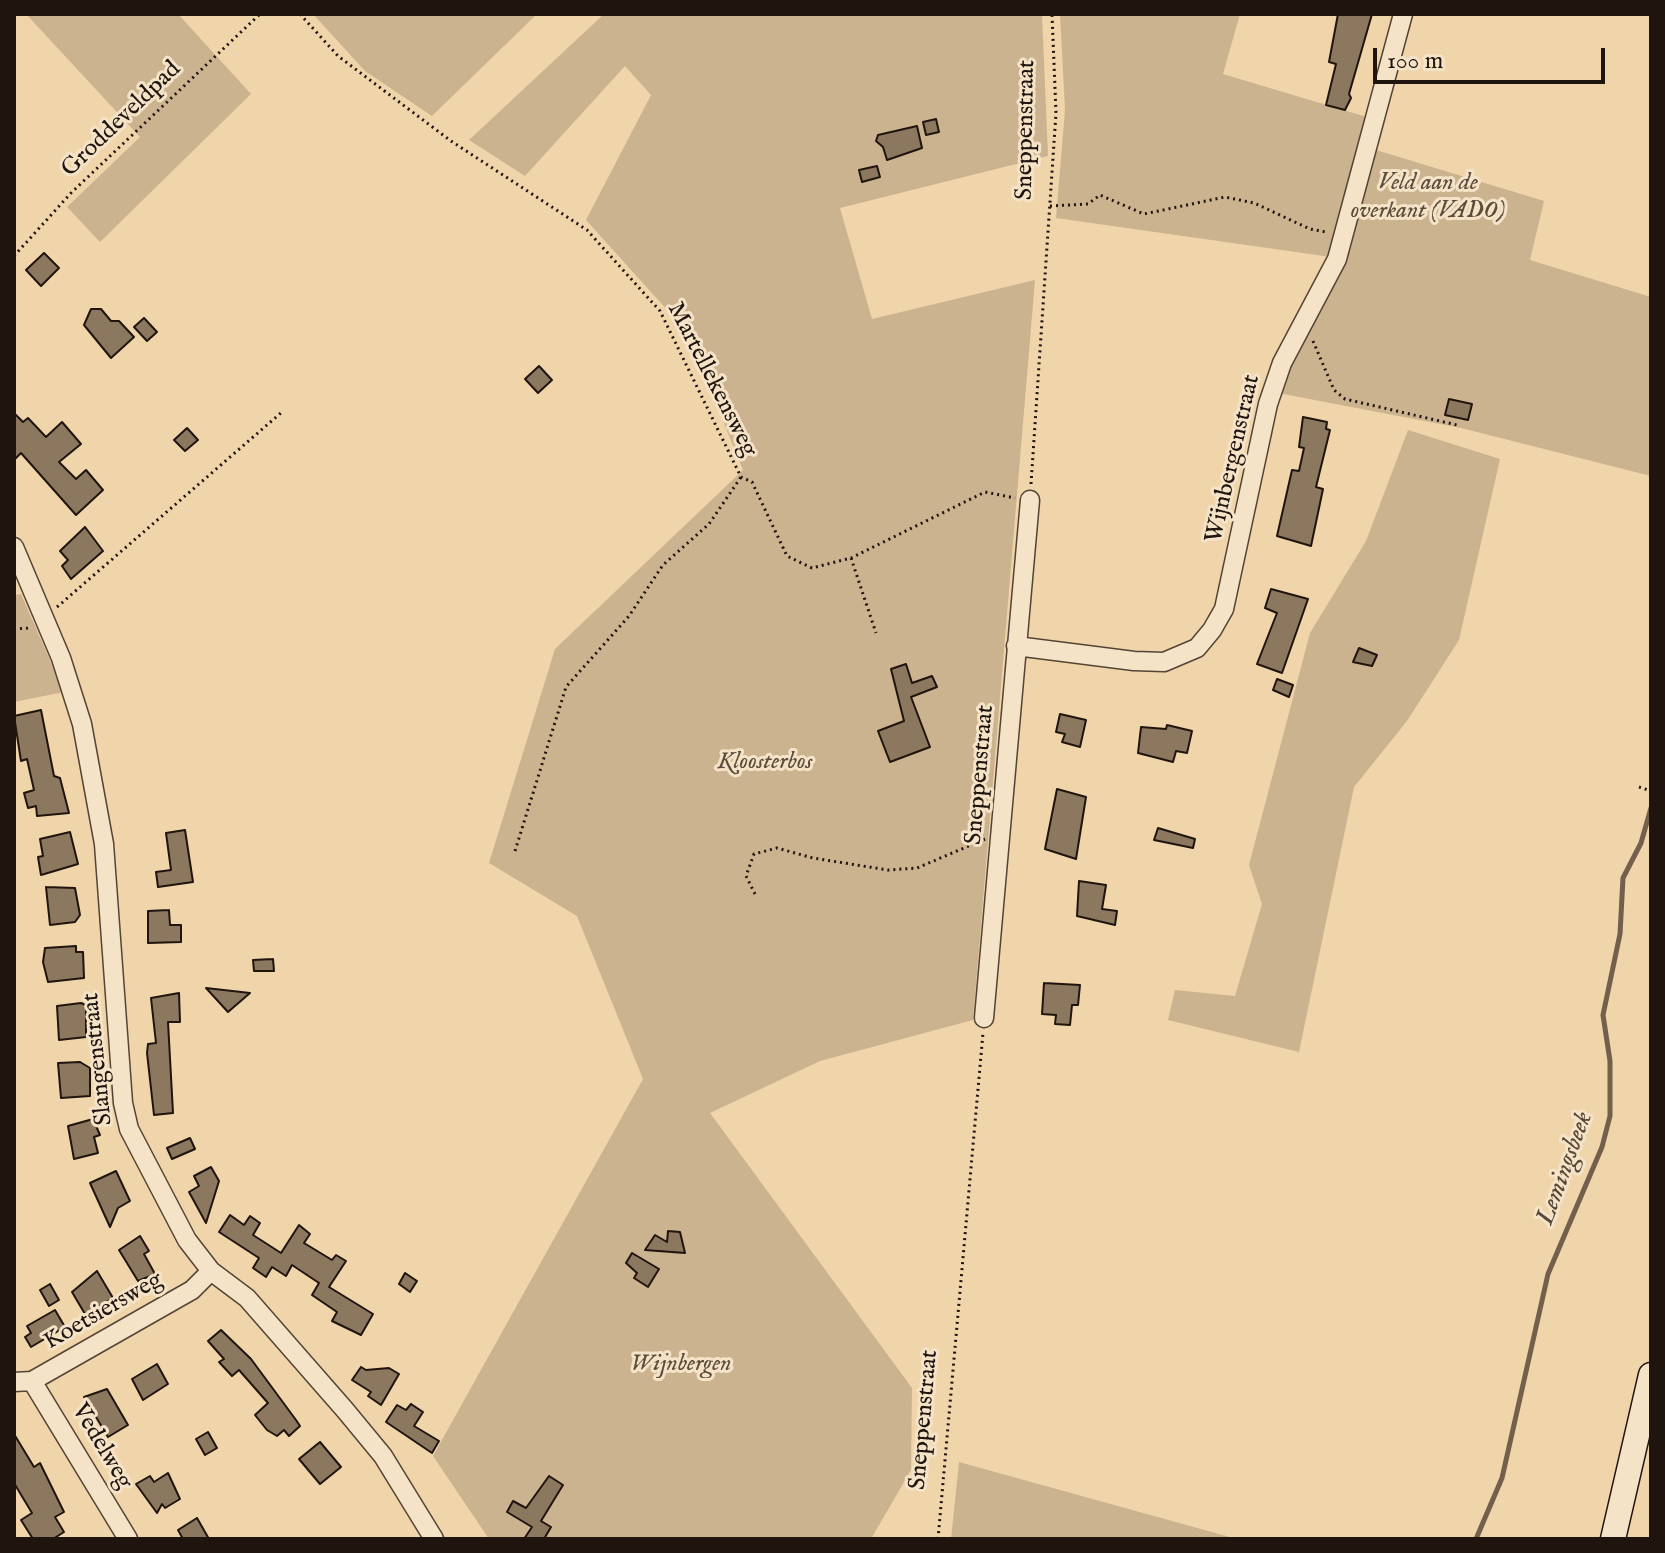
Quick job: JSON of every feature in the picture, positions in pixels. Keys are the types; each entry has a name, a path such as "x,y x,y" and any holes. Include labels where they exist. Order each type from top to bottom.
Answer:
{"street":[{"name":"Wijnbergenstraat","path":"1016,646 1164,662 1197,648 1224,609 1268,404 1282,363 1337,259 1345,236 1403,14"},
{"name":"Sneppenstraat","path":"984,1018 1030,500"},
{"name":"Slangenstraat","path":"14,547 77,703 104,844 123,1103 129,1129 187,1240 211,1271 247,1298 345,1410 383,1456 434,1539"},
{"name":"Koetsiersweg","path":"23,1381 192,1290 211,1271"},
{"path":"1613,1539 1651,1375"},
{"name":"Vedelweg","path":"23,1381 128,1539"}],"path":[{"name":"Groddeveldpad","path":"14,256 71,193 260,14"},
{"name":"Martellekensweg","path":"300,14 338,56 413,113 587,230 660,311 741,477 752,482 787,556 812,568 851,558 985,492 1030,500"},
{"name":"Sneppenstraat","path":"1030,500 1056,113 1052,14"},
{"path":"1050,206 1088,204 1100,195 1144,214 1225,197 1254,203 1310,229 1345,236"},
{"path":"1302,325 1317,346 1334,390 1345,399 1457,425"},
{"path":"46,622 59,604 282,412"},
{"path":"515,851 566,687 629,616 663,565 709,524 741,477"},
{"path":"851,558 876,633"},
{"path":"1639,787 1651,791"},
{"path":"755,894 746,876 754,854 777,848 813,858 888,870 917,868 964,846 1000,834"},
{"name":"Sneppenstraat","path":"938,1539 984,1018"}],"green space":[{"path":"26,14 178,14 251,94 100,242 67,207 140,137"},
{"path":"313,14 537,14 432,116 365,71"},
{"name":"Kloosterbos","path":"604,14 1042,14 1048,156 840,208 872,319 1035,280 973,1020 820,1061 710,1113 912,1388 911,1470 871,1539 489,1539 433,1456 643,1079 577,916 489,863 555,649 743,470 687,332 586,220 651,95 625,66 525,176 469,140"},
{"path":"1060,14 1240,14 1223,74 1370,118 1331,257 1056,218 1065,110"},
{"name":"Veld aan de overkant (VADO)","path":"1376,150 1544,201 1530,260 1651,297 1651,476 1461,428 1278,393 1350,251"},
{"path":"1408,430 1500,459 1459,640 1407,721 1354,787 1299,1052 1168,1020 1175,990 1235,996 1262,904 1249,865 1310,633 1366,541"},
{"path":"21,594 64,692 14,702 14,595"},
{"path":"959,1462 1237,1539 951,1539"}],"building":[{"path":"1338,14 1372,14 1349,94 1351,98 1345,110 1326,105 1336,64 1329,62"},
{"path":"936,119 939,132 926,135 923,122"},
{"path":"917,126 922,148 887,160 883,147 876,141 878,135"},
{"path":"877,166 880,177 862,182 859,170"},
{"path":"44,253 59,268 41,286 26,270"},
{"path":"91,309 101,309 111,321 119,321 134,337 111,358 84,325"},
{"path":"144,318 157,332 147,341 134,327"},
{"path":"539,366 552,380 538,393 525,379"},
{"path":"1449,399 1472,404 1468,420 1445,415"},
{"path":"14,413 23,422 28,418 46,437 62,422 81,444 59,462 76,479 86,470 103,490 76,515 21,453 14,460"},
{"path":"1303,417 1327,422 1326,429 1330,430 1316,487 1323,489 1311,546 1277,536 1292,470 1299,471 1304,448 1299,447"},
{"path":"187,428 198,440 185,451 174,440"},
{"path":"85,527 103,551 71,579 62,566 68,560 60,551"},
{"path":"1271,589 1308,599 1282,673 1257,664 1277,613 1265,608"},
{"path":"1359,648 1377,655 1372,666 1353,662"},
{"path":"906,664 912,683 932,676 937,687 911,697 930,747 890,762 878,731 904,721 891,669"},
{"path":"1277,679 1293,685 1289,697 1273,690"},
{"path":"41,710 54,776 60,778 69,813 37,816 36,806 28,808 24,793 34,790 27,759 21,761 14,716"},
{"path":"1060,714 1086,720 1080,747 1062,742 1065,734 1056,732"},
{"path":"1167,725 1192,731 1187,753 1176,751 1173,762 1138,753 1141,727 1166,729"},
{"path":"1057,789 1086,797 1076,859 1045,849"},
{"path":"1158,828 1195,839 1193,848 1154,840"},
{"path":"185,830 193,882 158,887 156,872 171,870 166,833"},
{"path":"70,832 78,864 41,875 38,857 43,856 40,839"},
{"path":"1079,881 1106,885 1102,909 1117,911 1115,925 1077,916"},
{"path":"46,887 75,888 80,915 75,922 50,925"},
{"path":"169,910 170,925 181,925 181,942 148,943 148,911"},
{"path":"76,946 76,952 83,952 84,978 48,982 43,962 45,948"},
{"path":"273,959 274,971 254,971 253,960"},
{"path":"1044,983 1080,985 1078,1005 1072,1005 1070,1025 1055,1024 1056,1015 1042,1014"},
{"path":"206,988 250,993 228,1012"},
{"path":"179,993 180,1022 168,1022 173,1113 154,1115 147,1053 148,1044 156,1043 151,998"},
{"path":"86,1005 86,1037 59,1040 57,1006"},
{"path":"80,1062 90,1068 90,1096 61,1098 58,1063"},
{"path":"93,1119 100,1135 94,1137 98,1153 74,1159 68,1126"},
{"path":"190,1138 195,1149 172,1159 167,1148"},
{"path":"211,1167 219,1181 206,1223 189,1192 199,1186 194,1176"},
{"path":"116,1171 130,1201 118,1208 110,1227 90,1183"},
{"path":"230,1215 244,1225 250,1216 260,1223 253,1235 281,1253 299,1225 310,1234 304,1243 332,1260 336,1255 346,1261 329,1287 373,1314 361,1335 332,1321 337,1312 312,1295 319,1283 292,1265 286,1276 272,1267 266,1277 253,1268 259,1258 219,1232"},
{"path":"668,1231 680,1232 685,1253 645,1250 655,1235 667,1242"},
{"path":"140,1236 149,1251 144,1254 155,1274 138,1281 119,1250"},
{"path":"632,1253 659,1269 648,1287 634,1278 637,1273 626,1263"},
{"path":"97,1271 113,1298 85,1314 72,1292"},
{"path":"405,1273 417,1281 410,1292 399,1284"},
{"path":"50,1284 59,1300 49,1306 40,1290"},
{"path":"55,1310 65,1327 31,1347 25,1337 31,1333 27,1326"},
{"path":"221,1330 251,1359 300,1426 289,1436 284,1430 277,1436 267,1430 255,1415 268,1403 239,1370 232,1376 219,1362 224,1359 208,1341"},
{"path":"157,1364 168,1384 143,1400 132,1379"},
{"path":"361,1367 366,1370 389,1368 399,1374 381,1405 368,1396 371,1392 352,1380"},
{"path":"107,1389 128,1425 108,1437 84,1397"},
{"path":"411,1404 423,1412 414,1426 439,1441 432,1453 386,1422 397,1405 406,1410"},
{"path":"208,1432 217,1448 205,1455 196,1439"},
{"path":"14,1434 34,1467 40,1463 64,1512 55,1517 64,1532 53,1539 33,1539 21,1520 32,1513 14,1483"},
{"path":"320,1442 341,1467 320,1484 299,1459"},
{"path":"168,1473 180,1499 165,1508 162,1504 157,1513 136,1484 150,1476 154,1482"},
{"path":"549,1476 563,1485 541,1521 551,1527 544,1539 524,1539 532,1527 507,1512 513,1501 526,1508"},
{"path":"197,1518 209,1539 183,1539 178,1530"}],"waterway":[{"name":"Lemingsbeek","path":"1476,1539 1502,1478 1548,1274 1602,1147 1610,1116 1610,1061 1603,1015 1620,934 1623,878 1641,843 1651,808"}],"park label":[{"name":"Wijnbergen","path":"681,1365"}]}
